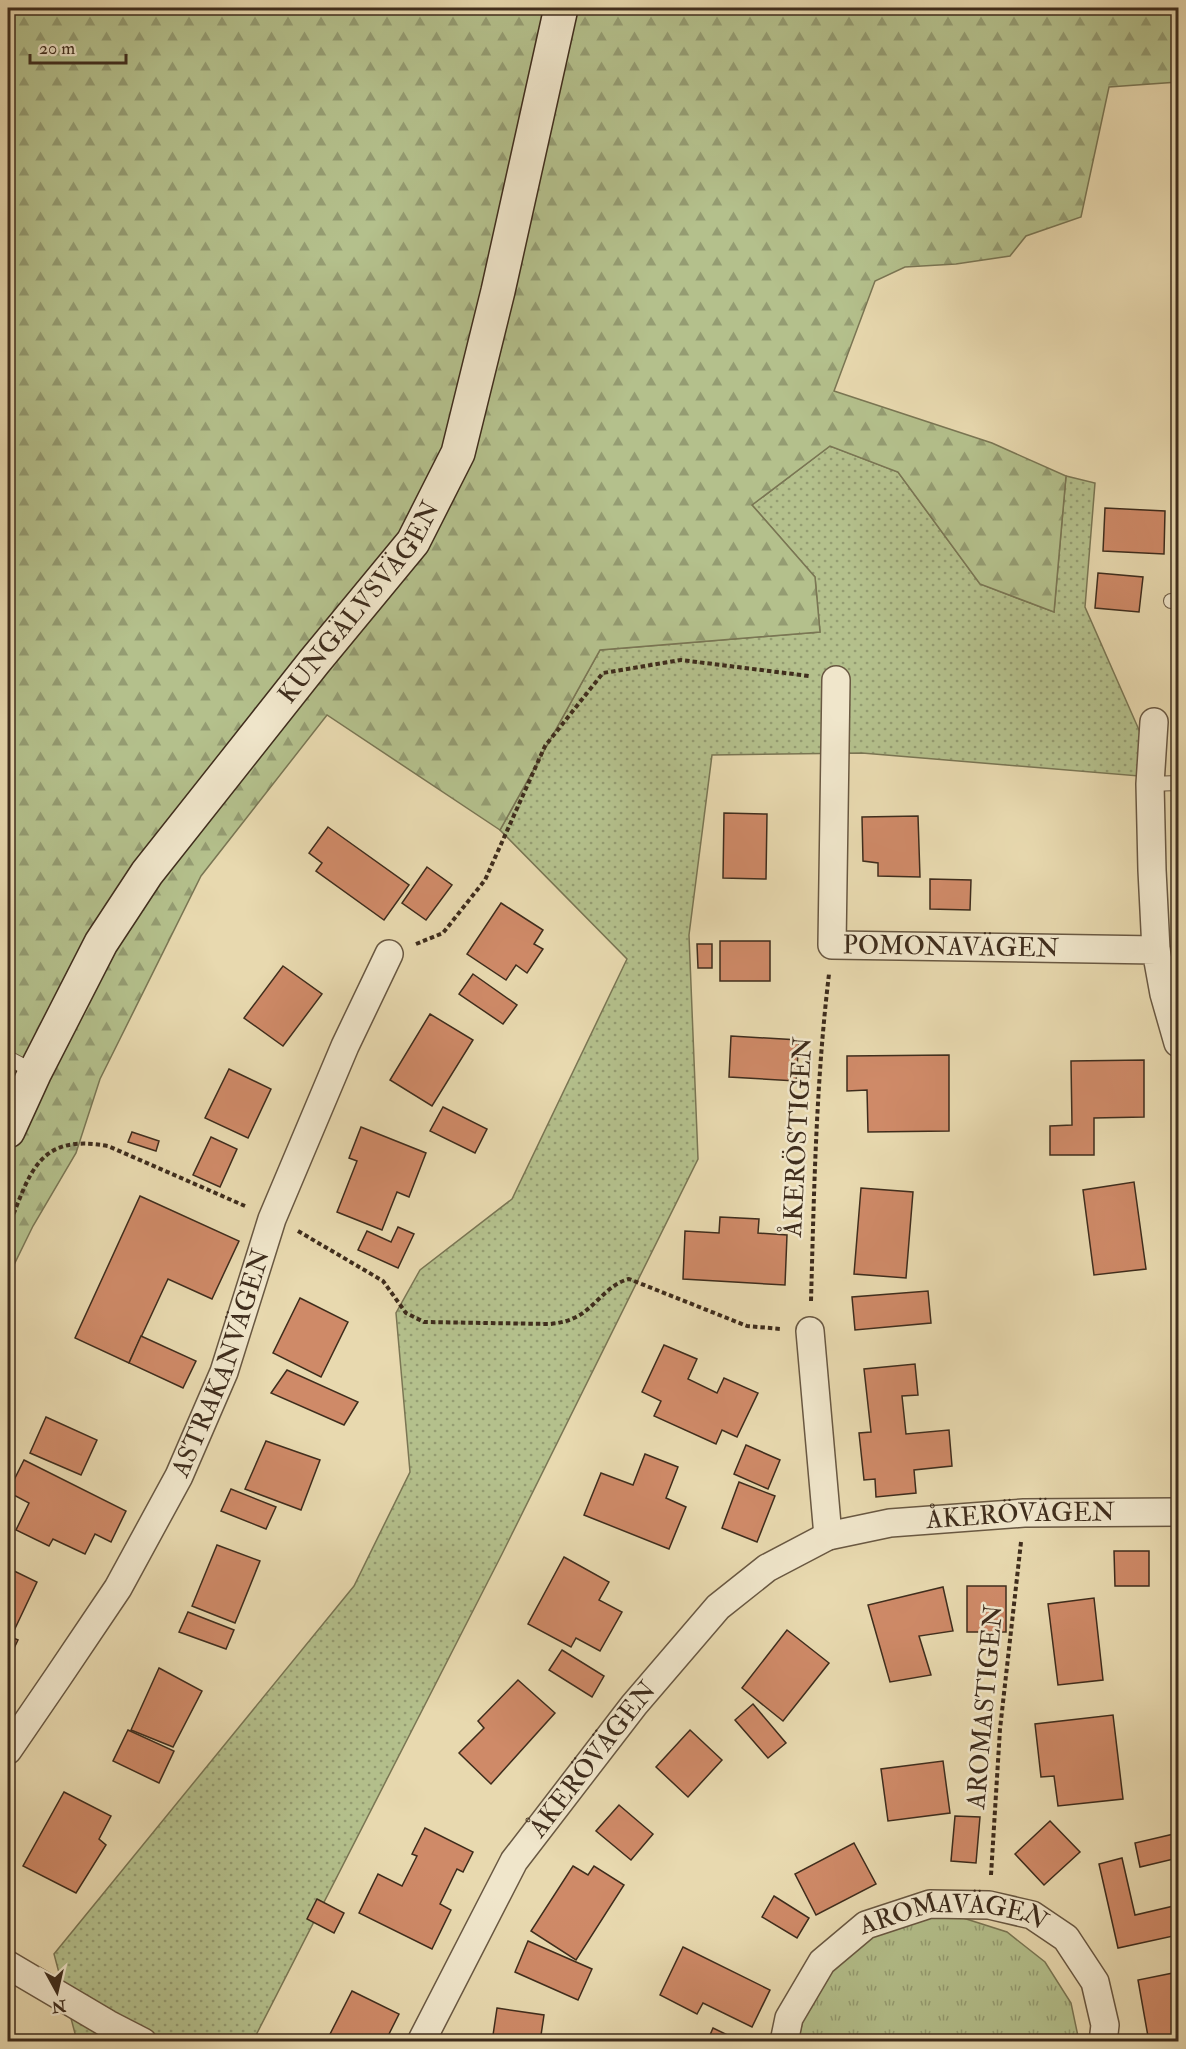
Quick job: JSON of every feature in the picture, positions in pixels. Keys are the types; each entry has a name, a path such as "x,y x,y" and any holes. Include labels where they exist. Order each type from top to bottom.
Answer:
{"street":[{"name":"KUNGÄLVSVÄGEN","path":"8,1131 21,1065 147,873 314,662 413,542 458,453 498,291 561,8"},
{"name":"POMONAVÄGEN","path":"836,680 832,945 1156,950"},
{"path":"1154,722 1150,784 1156,950 1164,994 1179,1043"},
{"name":"ASTRAKANVÄGEN","path":"8,1750 118,1588 179,1476 224,1372 272,1219 345,1046 389,954"},
{"path":"810,1330 828,1536"},
{"name":"ÅKERÖVÄGEN","path":"421,2042 514,1861 634,1705 718,1606 767,1568 828,1536 890,1522 1024,1514 1179,1512"},
{"name":"AROMAVÄGEN","path":"784,2042 789,2018 822,1962 866,1925 930,1904 989,1905 1032,1915 1066,1938 1095,1982 1105,2025 1103,2042"},
{"path":"8,1965 143,2042"}],"lane":[{"path":"1150,784 1179,783"}],"path":[{"path":"389,954 443,933 485,880 545,746 603,673 681,660 836,680"},
{"name":"ÅKERÖSTIGEN","path":"810,1330 817,1114 822,1031 832,945"},
{"path":"8,1228 29,1177 40,1159 65,1144 89,1142 108,1146 308,1236 383,1281 406,1313 424,1322 550,1324 566,1322 580,1315 620,1281 629,1279 747,1326 810,1330"},
{"name":"AROMASTIGEN","path":"989,1905 1000,1729 1024,1514"}],"green space":[{"path":"8,8 1178,8 1178,82 1109,87 1081,217 1026,236 1010,256 956,264 905,267 875,281 834,391 992,443 1066,476 1054,612 980,584 898,472 830,446 752,505 815,577 820,632 600,650 500,830 327,715 201,876 100,1079 76,1153 33,1226 8,1277"},
{"path":"830,446 898,472 980,584 1054,612 1066,476 1095,483 1085,607 1143,739 1139,776 862,753 712,755 689,935 698,1159 502,1554 253,2041 77,2041 54,1954 354,1586 410,1472 396,1313 420,1270 512,1199 627,959 500,830 600,650 820,632 815,577 752,505"},
{"path":"960,1917 1007,1932 1045,1962 1071,2003 1079,2041 798,2042 806,2006 829,1967 866,1935 912,1918"}],"building":[{"path":"1105,508 1165,511 1164,554 1103,551"},
{"path":"1098,573 1143,577 1139,612 1095,608"},
{"path":"1173,678 1178,678 1178,742"},
{"path":"724,813 767,814 766,879 723,878"},
{"path":"918,816 920,877 878,876 878,863 863,861 862,817"},
{"path":"328,827 409,885 384,920 316,871 322,863 309,853"},
{"path":"427,867 452,885 426,920 402,903"},
{"path":"930,879 971,880 970,910 930,909"},
{"path":"501,903 543,930 534,944 543,949 527,973 516,965 506,980 467,954"},
{"path":"720,941 770,941 770,981 720,981"},
{"path":"697,944 712,944 712,968 698,968"},
{"path":"283,966 322,994 283,1046 244,1018"},
{"path":"473,974 517,1005 503,1024 459,994"},
{"path":"430,1014 473,1040 432,1106 390,1080"},
{"path":"731,1036 799,1040 796,1081 729,1077"},
{"path":"949,1055 949,1131 868,1132 867,1090 847,1091 847,1056"},
{"path":"1144,1060 1144,1117 1094,1118 1094,1155 1050,1155 1050,1126 1072,1125 1071,1061"},
{"path":"229,1069 271,1089 248,1138 205,1118"},
{"path":"443,1107 487,1129 475,1153 430,1131"},
{"path":"361,1127 426,1153 409,1197 397,1192 382,1230 337,1212 357,1161 349,1158"},
{"path":"132,1132 159,1141 156,1151 128,1142"},
{"path":"211,1137 237,1149 220,1187 193,1175"},
{"path":"1134,1182 1146,1269 1094,1275 1083,1190"},
{"path":"861,1188 913,1192 906,1278 854,1274"},
{"path":"140,1196 239,1241 212,1299 168,1279 129,1363 75,1338"},
{"path":"720,1217 759,1219 758,1233 787,1235 785,1285 683,1279 685,1231 719,1233"},
{"path":"398,1227 414,1234 398,1268 358,1250 367,1231 391,1242"},
{"path":"928,1291 931,1323 855,1330 852,1297"},
{"path":"300,1298 348,1322 321,1377 273,1353"},
{"path":"141,1336 196,1361 183,1388 129,1363"},
{"path":"664,1345 697,1359 688,1379 717,1393 724,1378 758,1393 737,1437 722,1430 716,1444 654,1416 661,1401 642,1392"},
{"path":"915,1364 918,1395 902,1396 906,1434 949,1430 952,1466 914,1470 916,1493 876,1497 875,1479 864,1480 859,1433 871,1432 864,1369"},
{"path":"287,1370 358,1402 344,1425 271,1393"},
{"path":"46,1417 97,1440 81,1475 30,1453"},
{"path":"266,1441 320,1460 301,1510 245,1489"},
{"path":"746,1445 780,1460 768,1489 734,1474"},
{"path":"645,1454 678,1467 666,1498 686,1507 669,1549 584,1515 601,1473 633,1485"},
{"path":"24,1460 126,1511 111,1542 95,1534 85,1554 53,1539 49,1546 16,1530 29,1503 8,1492"},
{"path":"739,1482 775,1496 757,1542 722,1528"},
{"path":"231,1489 276,1507 266,1529 221,1511"},
{"path":"217,1545 260,1561 235,1623 192,1606"},
{"path":"1114,1551 1149,1551 1149,1586 1115,1586"},
{"path":"564,1557 609,1582 599,1600 622,1612 600,1651 576,1638 571,1647 528,1624"},
{"path":"8,1568 37,1582 11,1637 18,1640 8,1661"},
{"path":"967,1586 1006,1586 1006,1632 967,1632"},
{"path":"943,1587 953,1631 919,1636 931,1675 890,1682 868,1605"},
{"path":"1094,1598 1103,1680 1058,1685 1048,1604"},
{"path":"188,1612 234,1630 226,1649 179,1632"},
{"path":"787,1630 829,1663 783,1721 742,1688"},
{"path":"562,1650 604,1676 592,1697 549,1670"},
{"path":"159,1668 202,1691 173,1747 131,1730"},
{"path":"518,1680 555,1713 491,1784 459,1753 484,1728 478,1721"},
{"path":"753,1704 786,1743 768,1758 735,1720"},
{"path":"1113,1715 1123,1799 1058,1806 1054,1776 1041,1777 1035,1724"},
{"path":"128,1730 174,1751 159,1783 113,1761"},
{"path":"690,1730 722,1760 688,1797 656,1767"},
{"path":"943,1761 950,1813 888,1821 881,1769"},
{"path":"64,1792 111,1816 99,1839 106,1845 76,1893 23,1866"},
{"path":"619,1805 653,1834 631,1860 596,1831"},
{"path":"955,1816 980,1817 976,1863 951,1861"},
{"path":"1050,1821 1080,1852 1044,1885 1015,1854"},
{"path":"425,1828 473,1852 463,1872 457,1869 440,1904 451,1910 432,1949 359,1913 378,1874 402,1886 417,1856 412,1854"},
{"path":"1178,1833 1178,1858 1140,1867 1135,1843"},
{"path":"854,1843 876,1884 816,1915 795,1874"},
{"path":"1122,1858 1135,1915 1178,1905 1178,1935 1118,1948 1099,1864"},
{"path":"573,1866 588,1875 594,1866 624,1885 576,1960 531,1931"},
{"path":"774,1896 809,1918 797,1938 762,1917"},
{"path":"317,1899 344,1913 334,1933 307,1919"},
{"path":"528,1941 592,1969 578,2000 515,1972"},
{"path":"683,1947 770,1990 752,2027 703,2003 697,2014 660,1995"},
{"path":"1178,1972 1178,2042 1149,2042 1138,1980"},
{"path":"352,1991 399,2014 385,2042 326,2042"},
{"path":"497,2008 544,2015 540,2042 492,2042"},
{"path":"713,2028 742,2042 707,2042"}]}
